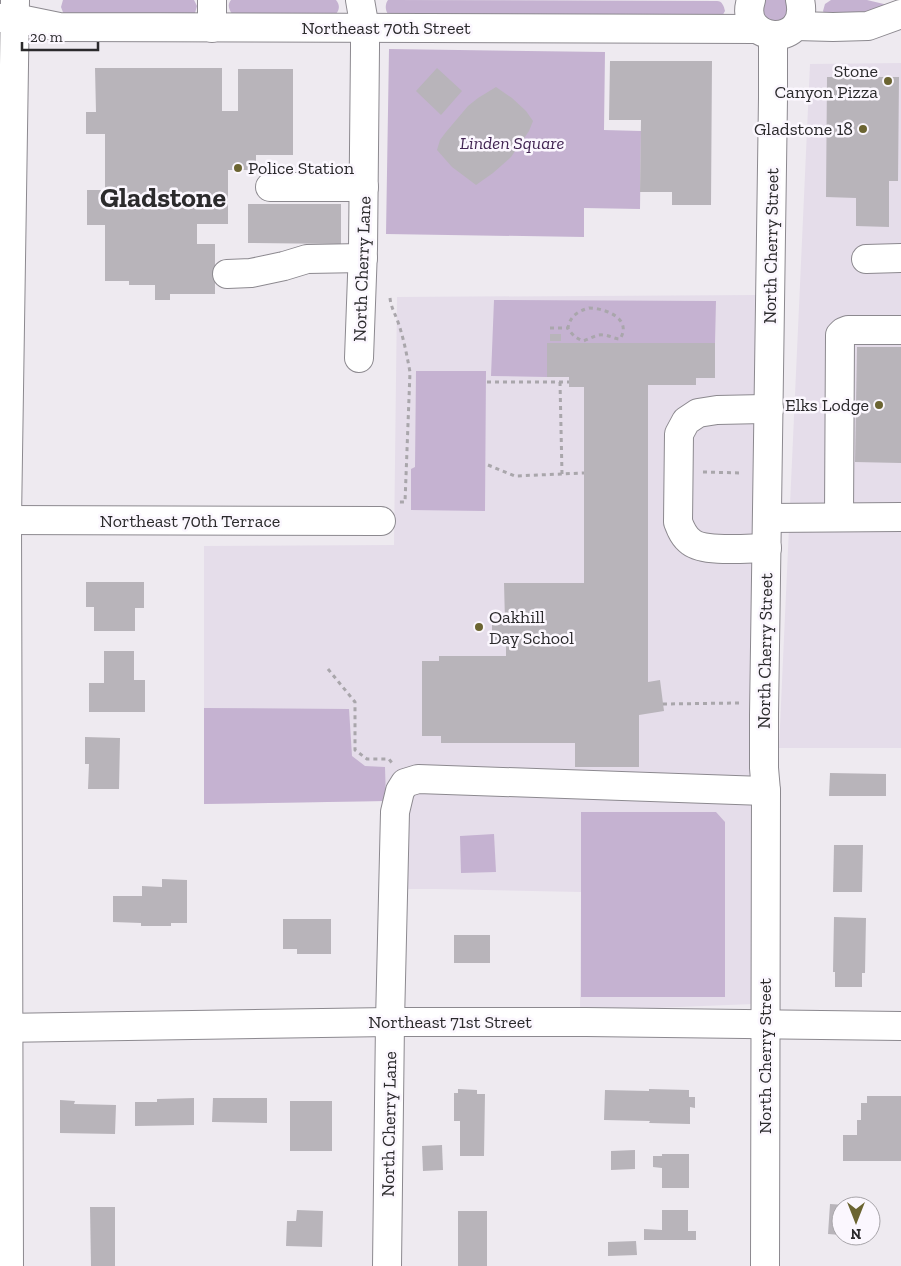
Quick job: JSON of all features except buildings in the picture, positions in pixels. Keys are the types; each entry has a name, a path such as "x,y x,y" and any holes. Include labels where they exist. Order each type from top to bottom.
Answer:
{"street":[{"path":"212,0 212,28"},
{"name":"North Cherry Lane","path":"359,358 363,258 365,28 360,0"},
{"name":"North Cherry Street","path":"751,0 750,14 752,22 782,23 773,98 766,548 764,703 766,791 765,1266"},
{"path":"9,1266 4,1028 3,520 10,12"},
{"name":"Northeast 70th Street","path":"10,12 59,27 212,28 782,23 833,27 868,26 901,14"},
{"path":"270,187 364,187"},
{"path":"227,274 250,273 307,259 363,258"},
{"path":"866,259 901,258"},
{"path":"839,517 840,335 848,330 901,330"},
{"path":"766,548 712,549 692,544 683,534 678,522 678,471 679,434 686,420 698,413 717,410 769,409"},
{"path":"767,518 901,517"},
{"name":"Northeast 70th Terrace","path":"3,520 381,521"},
{"path":"401,792 418,779 766,791"},
{"name":"North Cherry Lane","path":"387,1266 395,812 401,792"},
{"name":"Northeast 71st Street","path":"4,1028 390,1022 591,1022 901,1026"}],"path":[{"path":"381,521 381,502 405,502 409,404 410,372 407,351 398,322 391,308 389,293"},
{"path":"589,308 609,312 617,317 623,327 620,339 603,334 583,341 571,334 568,328 569,322 577,313 589,308"},
{"path":"550,328 568,328"},
{"path":"487,382 569,382"},
{"path":"560,382 562,474"},
{"path":"488,465 515,476 584,473"},
{"path":"678,471 746,473"},
{"path":"328,669 355,702 355,750 367,758 389,758 401,792"},
{"path":"663,704 764,703"}],"shaded area":[{"path":"901,63 901,748 779,748 810,64"},
{"name":"Oakhill Day School","path":"757,295 753,1004 580,1011 581,892 385,889 386,801 204,804 204,546 394,545 397,297"}],"green space":[{"path":"63,0 194,0 197,6 195,13 192,15 64,15 61,7"},
{"path":"231,0 336,0 339,8 335,15 232,14 229,7"},
{"path":"388,0 717,1 722,4 725,11 721,18 388,14 386,3"},
{"path":"763,0 787,0 789,3 784,22 765,22 761,3"},
{"path":"831,0 867,0 888,5 888,15 824,13 825,4"},
{"name":"Linden Square","path":"389,49 605,52 604,130 641,131 640,209 584,208 584,237 386,234"},
{"path":"494,300 716,301 715,343 547,343 547,377 491,376"},
{"path":"416,371 486,371 485,511 411,510 411,469 415,467"},
{"path":"204,708 349,709 352,756 365,766 385,767 386,801 204,804"},
{"path":"581,812 716,812 725,822 725,997 581,997"},
{"path":"494,834 496,872 461,873 460,836"}],"place":[{"name":"Stone Canyon Pizza","path":"888,81"},
{"name":"Gladstone 18","path":"863,129"},
{"name":"Police Station","path":"238,168"},
{"name":"Elks Lodge","path":"879,405"},
{"name":"Oakhill Day School","path":"479,627"}],"district":[{"name":"Gladstone","path":"163,197"}]}
